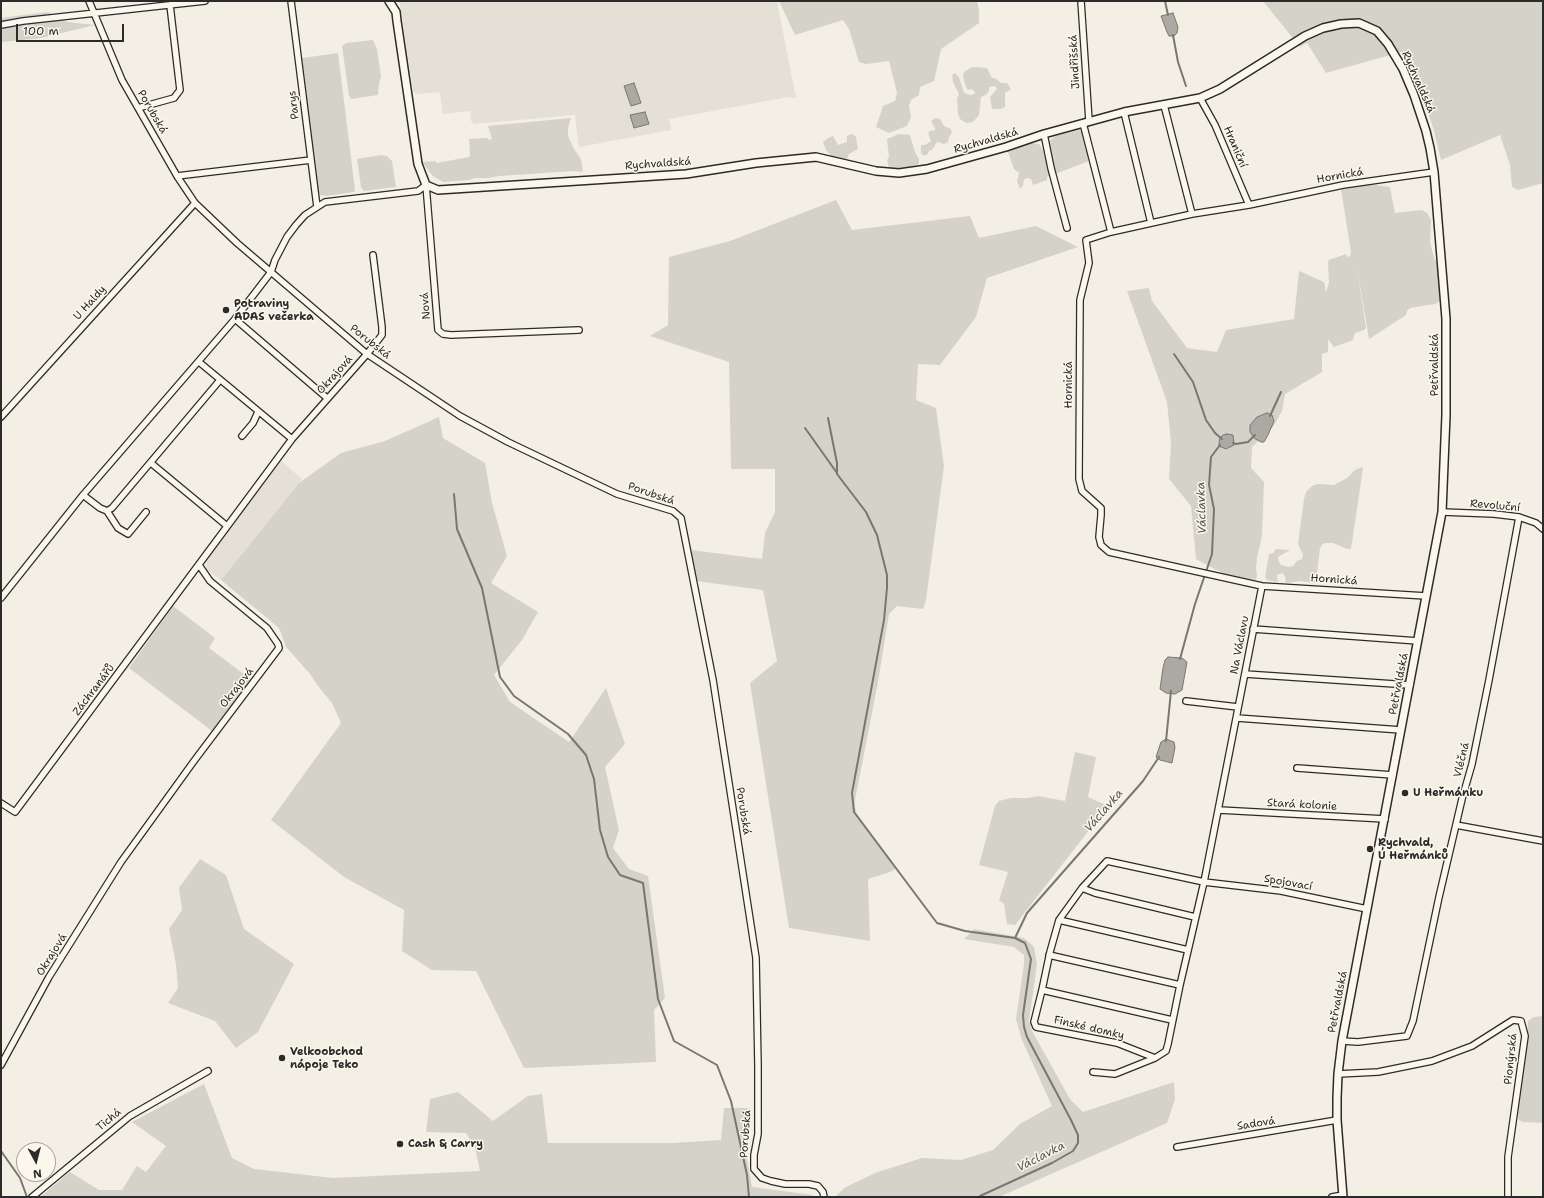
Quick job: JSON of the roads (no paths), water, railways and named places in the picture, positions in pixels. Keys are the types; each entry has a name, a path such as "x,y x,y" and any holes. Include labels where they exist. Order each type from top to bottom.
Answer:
{"street":[{"name":"Porubská","path":"89,1 122,80 177,176 195,203 237,243 367,354 460,416 508,442 617,494 672,511 681,518 713,680 756,958 758,1134 754,1155 754,1169 762,1178 771,1181 785,1184 809,1184 818,1186 823,1192 824,1197"},
{"path":"1,25 23,21 205,1"},
{"name":"Parys","path":"290,1 317,207"},
{"path":"389,1 396,12 416,158 426,186"},
{"name":"Jindřišská","path":"1081,1 1086,122 1111,232"},
{"path":"138,108 174,98 180,90 170,5"},
{"name":"Rychvaldská","path":"271,272 275,260 287,237 296,225 305,215 325,202 418,191 426,186 438,190 686,174 756,163 816,157 876,171 899,173 926,169 1124,112 1200,98 1220,89 1305,36 1323,28 1341,24 1359,23 1377,30 1388,44 1402,69 1414,96 1426,131 1434,172"},
{"name":"Hraniční","path":"1200,98 1215,125 1249,205"},
{"path":"1164,105 1192,214"},
{"path":"1124,112 1150,223"},
{"path":"1044,134 1051,168 1067,228"},
{"path":"177,176 311,160"},
{"name":"Hornická","path":"1426,596 1262,586 1109,552 1101,545 1099,537 1101,508 1082,491 1079,479 1080,300 1089,263 1086,240 1111,232 1192,214 1249,205 1343,185 1434,172"},
{"name":"Petřvaldská","path":"1343,1196 1337,1120 1338,1074 1342,1041 1442,512 1446,415 1446,319 1434,172"},
{"name":"Nová","path":"426,186 438,330 443,334 451,336 579,330"},
{"name":"U Haldy","path":"1,417 195,203"},
{"path":"367,354 382,335 373,255"},
{"path":"1,598 83,495 199,362 235,319 271,272"},
{"path":"235,319 327,398"},
{"name":"Okrajová","path":"1,1065 49,977 121,862 194,760 280,648 267,628 210,581 199,565 292,439 367,354"},
{"path":"199,362 292,439"},
{"path":"107,512 151,463 220,380"},
{"path":"242,436 253,423 258,412"},
{"path":"151,463 227,526"},
{"path":"83,495 107,512 118,528 128,534 146,512"},
{"name":"Revoluční","path":"1442,512 1494,514 1519,517 1536,523 1543,529"},
{"name":"Vléčná","path":"1342,1041 1358,1042 1407,1036 1413,1021 1438,903 1475,749 1519,517"},
{"name":"Záchranářů","path":"1,803 15,812 199,565"},
{"name":"Na Václavu","path":"1219,810 1262,586"},
{"path":"1253,629 1418,641"},
{"path":"1244,674 1410,685"},
{"path":"1186,701 1238,708"},
{"path":"1237,718 1401,730"},
{"path":"1297,768 1393,774"},
{"path":"1093,1072 1115,1074 1155,1058 1166,1051 1219,810"},
{"name":"Stará kolonie","path":"1219,810 1385,819"},
{"path":"1456,825 1543,841"},
{"name":"Finské domky","path":"1155,1058 1117,1043 1036,1027 1034,1022 1049,955 1059,920 1082,888 1107,860 1204,882"},
{"name":"Spojovací","path":"1204,882 1281,891 1368,909"},
{"path":"1082,888 1095,893 1196,917"},
{"path":"1059,920 1188,950"},
{"path":"1049,955 1180,985"},
{"path":"1042,990 1172,1020"},
{"name":"Pionýrská","path":"1338,1074 1378,1072 1432,1061 1472,1046 1514,1020 1521,1021 1525,1036 1508,1157 1508,1197"},
{"name":"Tichá","path":"32,1197 130,1116 208,1070"},
{"name":"Sadová","path":"1177,1147 1337,1120"},
{"path":"1332,1197 1343,1196"}],"waterway":[{"path":"1165,1 1168,15"},
{"path":"1173,35 1178,62 1186,86"},
{"path":"1174,354 1193,382 1206,420 1215,433 1222,439"},
{"name":"Václavka","path":"1270,416 1281,392"},
{"path":"828,418 837,463 837,474 866,512 877,535 887,575 884,620 852,793 854,812 937,923 965,931 1015,938"},
{"path":"805,428 837,473"},
{"name":"Václavka","path":"1233,443 1248,442 1255,435"},
{"name":"Václavka","path":"1180,659 1195,604 1212,554 1214,509 1209,485 1211,457 1220,445"},
{"path":"454,494 457,529 482,588 500,677 514,696 568,734 586,755 594,779 600,830 608,857 620,875 643,883 658,999 674,1041 717,1065 731,1101 747,1175 749,1197"},
{"name":"Václavka","path":"1166,741 1171,691"},
{"name":"Václavka","path":"980,1197 1052,1163 1073,1151 1078,1143 1078,1135 1071,1120 1027,1037 1023,1015 1031,959 1025,943 1015,938 1027,913 1143,781 1159,757"},
{"path":"1,1151 20,1178 27,1197"}],"place":[{"name":"Potraviny ADAS večerka","path":"226,310"},
{"name":"U Heřmánku","path":"1405,793"},
{"name":"Rychvald, U Heřmánků","path":"1370,849"},
{"name":"Velkoobchod nápoje Teko","path":"282,1058"},
{"name":"Cash & Carry","path":"400,1144"}]}
